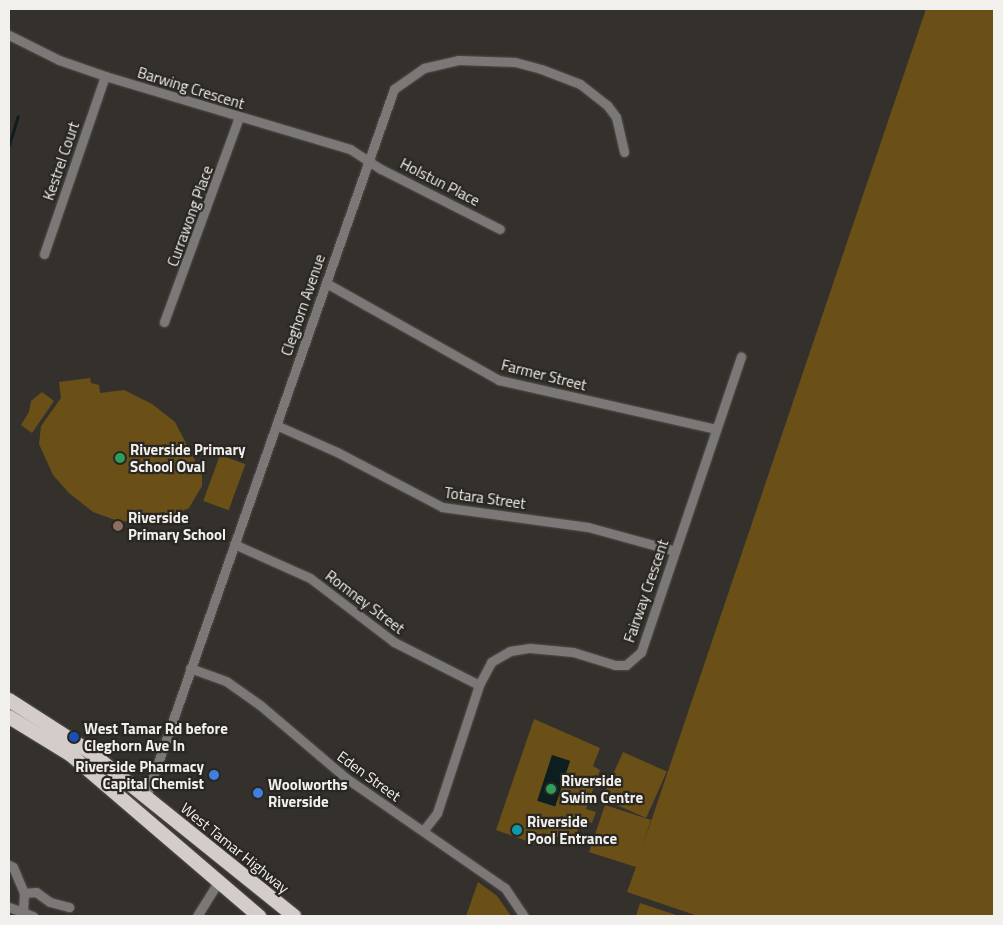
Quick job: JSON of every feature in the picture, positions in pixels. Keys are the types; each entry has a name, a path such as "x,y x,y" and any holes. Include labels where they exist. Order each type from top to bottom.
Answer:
{"highway":[{"name":"West Tamar Highway","path":"9,700 64,733 294,916"},
{"path":"9,717 71,755 258,916"},
{"path":"218,883 230,864"}],"street":[{"name":"Barwing Crescent","path":"9,35 59,60 239,117 350,149 367,160"},
{"name":"Cleghorn Avenue","path":"146,797 326,283 367,160 394,89 424,68 458,60 515,62 580,84 595,94 616,117 624,152"},
{"name":"Kestrel Court","path":"44,254 105,76"},
{"name":"Currawong Place","path":"164,322 239,117"},
{"name":"Holstun Place","path":"367,160 500,229"},
{"name":"Farmer Street","path":"326,283 498,380 716,429"},
{"name":"Fairway Crescent","path":"423,831 437,813 479,685 491,662 510,651 530,648 573,652 615,665 626,664 636,659 641,652 741,356"},
{"name":"Totara Street","path":"276,426 337,452 442,507 588,527 675,551"},
{"name":"Romney Street","path":"234,544 310,578 394,642 479,685"},
{"name":"Eden Street","path":"190,668 226,681 260,705 346,778 505,888 524,916"},
{"path":"9,865 13,867 24,894 23,912"},
{"path":"196,916 218,883"},
{"path":"24,894 36,892 50,902 69,907"},
{"path":"9,907 33,916"}],"shaded area":[{"path":"926,9 994,9 994,916 698,916 627,892 636,867 589,852 605,805 651,820 639,857"},
{"name":"Riverside Primary School Oval","path":"90,378 91,383 99,385 100,393 124,390 152,404 175,422 202,474 202,486 189,508 173,515 121,522 93,512 69,493 53,475 39,444 41,426 61,398 59,382"},
{"path":"42,392 54,401 32,433 21,425 29,412 31,401"},
{"path":"220,455 245,464 229,510 203,501"},
{"name":"Riverside Swim Centre","path":"534,719 600,748 593,766 600,770 586,809 596,812 592,823 581,820 574,841 543,833 532,843 496,830"},
{"path":"623,752 667,772 646,818 602,799"},
{"path":"552,755 570,761 555,807 537,801"},
{"path":"478,882 497,896 511,916 466,916"},
{"path":"640,903 679,916 636,916"}],"waterway":[{"path":"9,145 18,116"}],"place":[{"name":"Riverside Primary School Oval","path":"120,458"},
{"name":"Riverside Primary School","path":"118,526"},
{"name":"West Tamar Rd before Cleghorn Ave In","path":"74,737"},
{"name":"Riverside Pharmacy Capital Chemist","path":"214,775"},
{"name":"Riverside Swim Centre","path":"551,789"},
{"name":"Woolworths Riverside","path":"258,793"},
{"name":"Riverside Pool Entrance","path":"517,830"}]}
